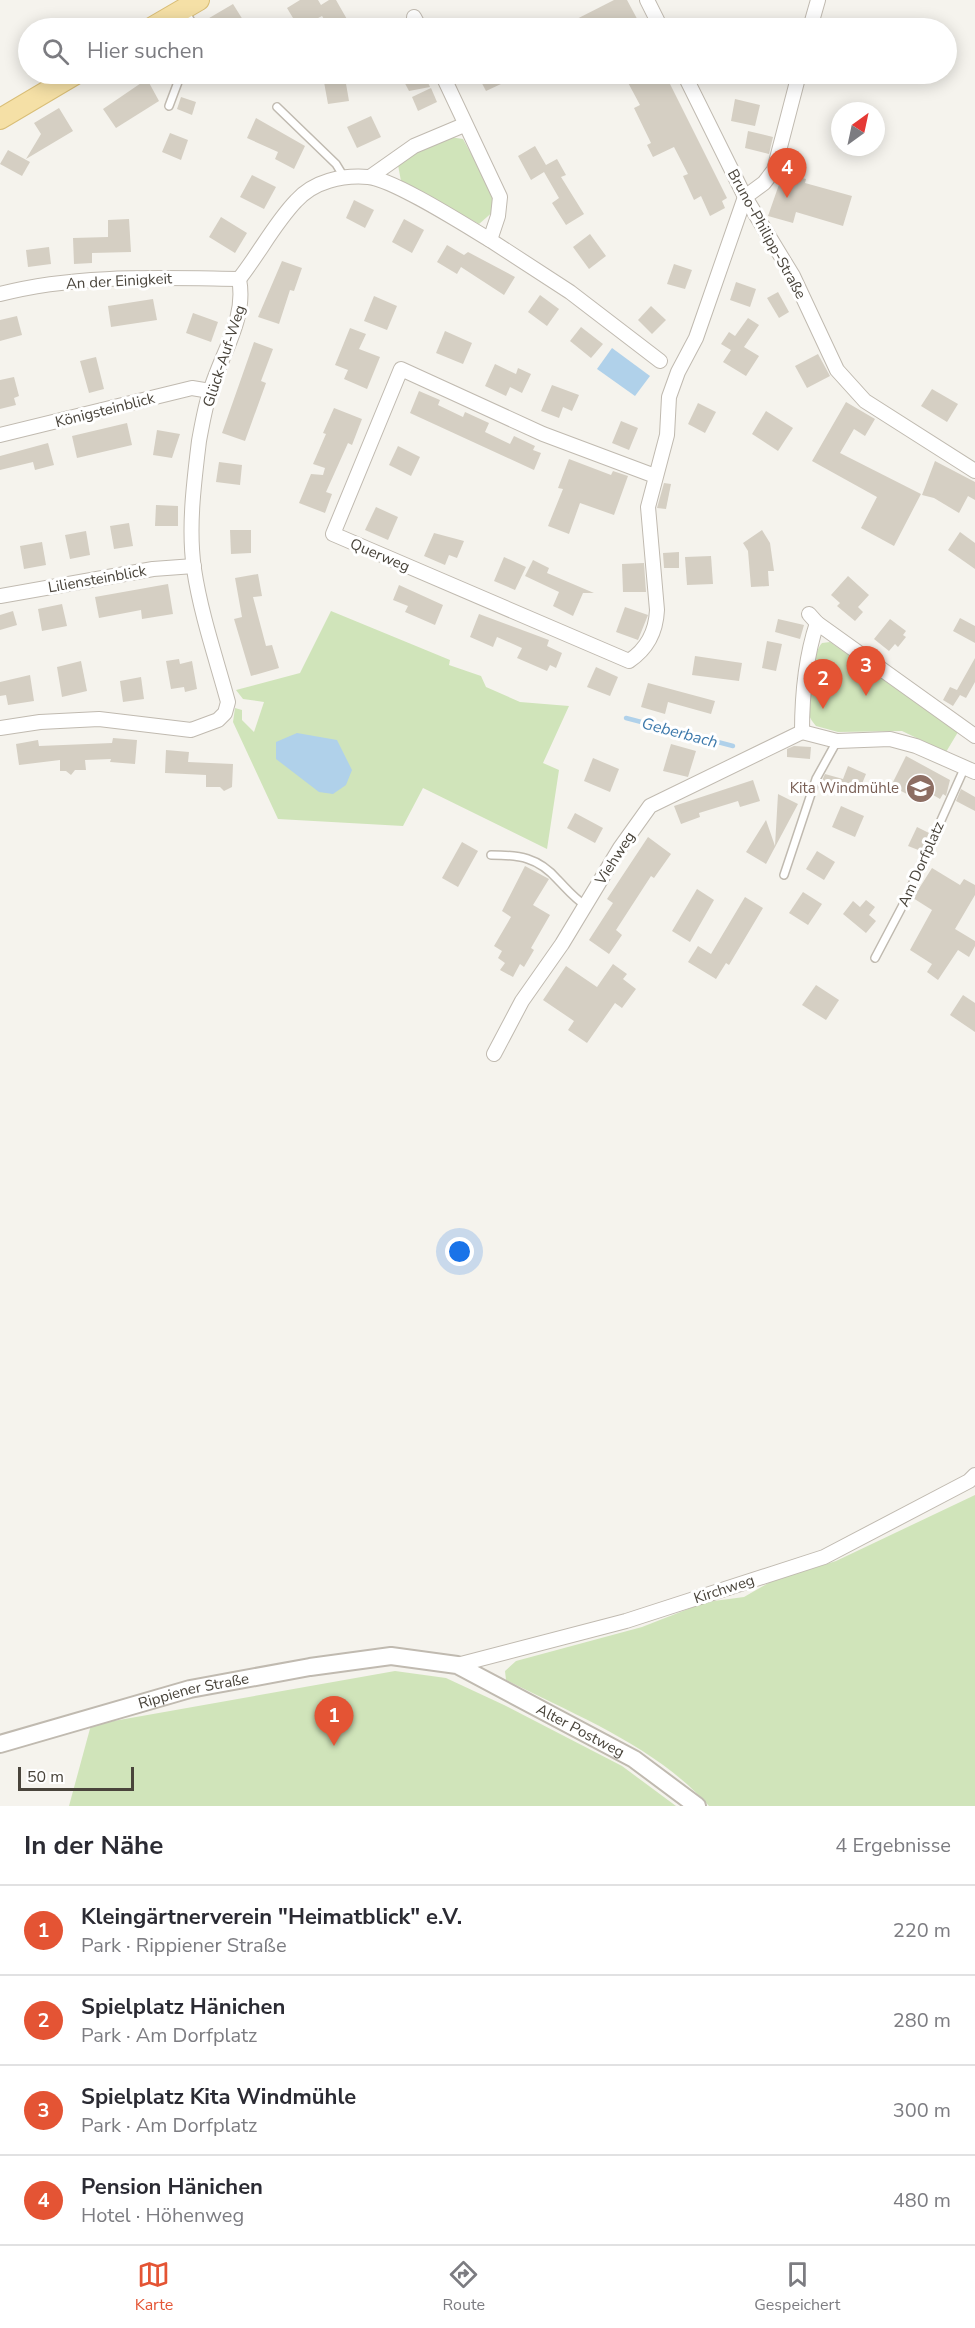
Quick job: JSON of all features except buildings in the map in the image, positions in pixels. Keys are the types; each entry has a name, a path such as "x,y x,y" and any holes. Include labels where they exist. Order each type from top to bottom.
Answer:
{"main road":[{"path":"169,18 191,5"},
{"path":"0,119 59,84"}],"street":[{"path":"647,0 657,18"},
{"path":"813,18 818,0"},
{"path":"446,84 500,197 498,216 490,240"},
{"name":"Bruno-Philipp-Straße","path":"689,84 745,197 793,276 837,370 865,401 975,471"},
{"path":"745,197 764,183 774,170 796,84"},
{"path":"370,177 414,146 464,125"},
{"path":"239,279 297,199 321,182 344,177 370,177 438,210 490,240 570,292 660,361"},
{"name":"Querweg","path":"654,476 543,434 401,369 333,534 629,661 644,651 656,624 653,543 648,507 654,476 667,435 669,397 678,372 696,338 745,197"},
{"name":"An der Einigkeit","path":"0,294 87,282 153,278 239,279"},
{"name":"Glück-Auf-Weg","path":"0,728 40,722 99,719 191,730 219,720 225,713 228,702 206,629 194,566 193,506 200,440 210,391 238,320 243,296 239,279"},
{"name":"Königsteinblick","path":"0,435 192,388 210,391"},
{"name":"Liliensteinblick","path":"0,596 153,569 194,566"},
{"path":"802,732 802,693 813,618 975,736"},
{"name":"Am Dorfplatz","path":"802,732 837,741 890,739 916,746 969,771"},
{"name":"Viehweg","path":"494,1054 522,1001 585,906 620,848 650,806 802,732"},
{"name":"Kirchweg","path":"457,1665 626,1621 824,1557 969,1481 975,1475"},
{"name":"Rippiener Straße","path":"0,1744 190,1689 321,1665 391,1656 457,1665"},
{"name":"Alter Postweg","path":"457,1665 634,1759 697,1806"}],"lane":[{"path":"169,106 177,84"},
{"path":"278,107 336,164 344,177"},
{"path":"784,875 816,778 837,741"},
{"name":"Am Dorfplatz","path":"875,958 969,771"},
{"path":"491,855 519,855 527,858 550,871 576,900 585,906"}],"green space":[{"path":"450,137 463,139 492,192 495,210 479,224 401,181 398,165 409,156"},
{"path":"331,611 450,660 449,665 481,676 486,687 520,702 569,706 543,763 559,770 547,849 423,788 403,826 278,819 233,722 235,708 242,710 242,720 254,732 264,702 243,699 236,690 300,673"},
{"path":"830,642 958,732 946,752 902,731 838,732 816,726 809,714 808,698 811,677 818,648 822,643"},
{"path":"975,1495 975,1806 709,1806 688,1785 640,1749 506,1680 505,1671 516,1661 642,1627 706,1602 744,1597 772,1581 836,1561"},
{"path":"395,1671 446,1678 504,1705 622,1766 676,1806 69,1806 91,1725"}],"water":[{"path":"612,348 650,376 635,396 597,369"},
{"path":"297,733 337,740 352,770 346,785 333,794 319,792 276,759 276,742"}],"waterway":[{"name":"Geberbach","path":"626,718 733,746"}],"place":[{"name":"Pension Hänichen","path":"787,198"},
{"name":"Spielplatz Kita Windmühle","path":"866,696"},
{"name":"Spielplatz Hänichen","path":"823,709"},
{"name":"Kita Windmühle","path":"920,788"},
{"name":"Kleingärtnerverein \"Heimatblick\" e.V.","path":"334,1746"}]}
